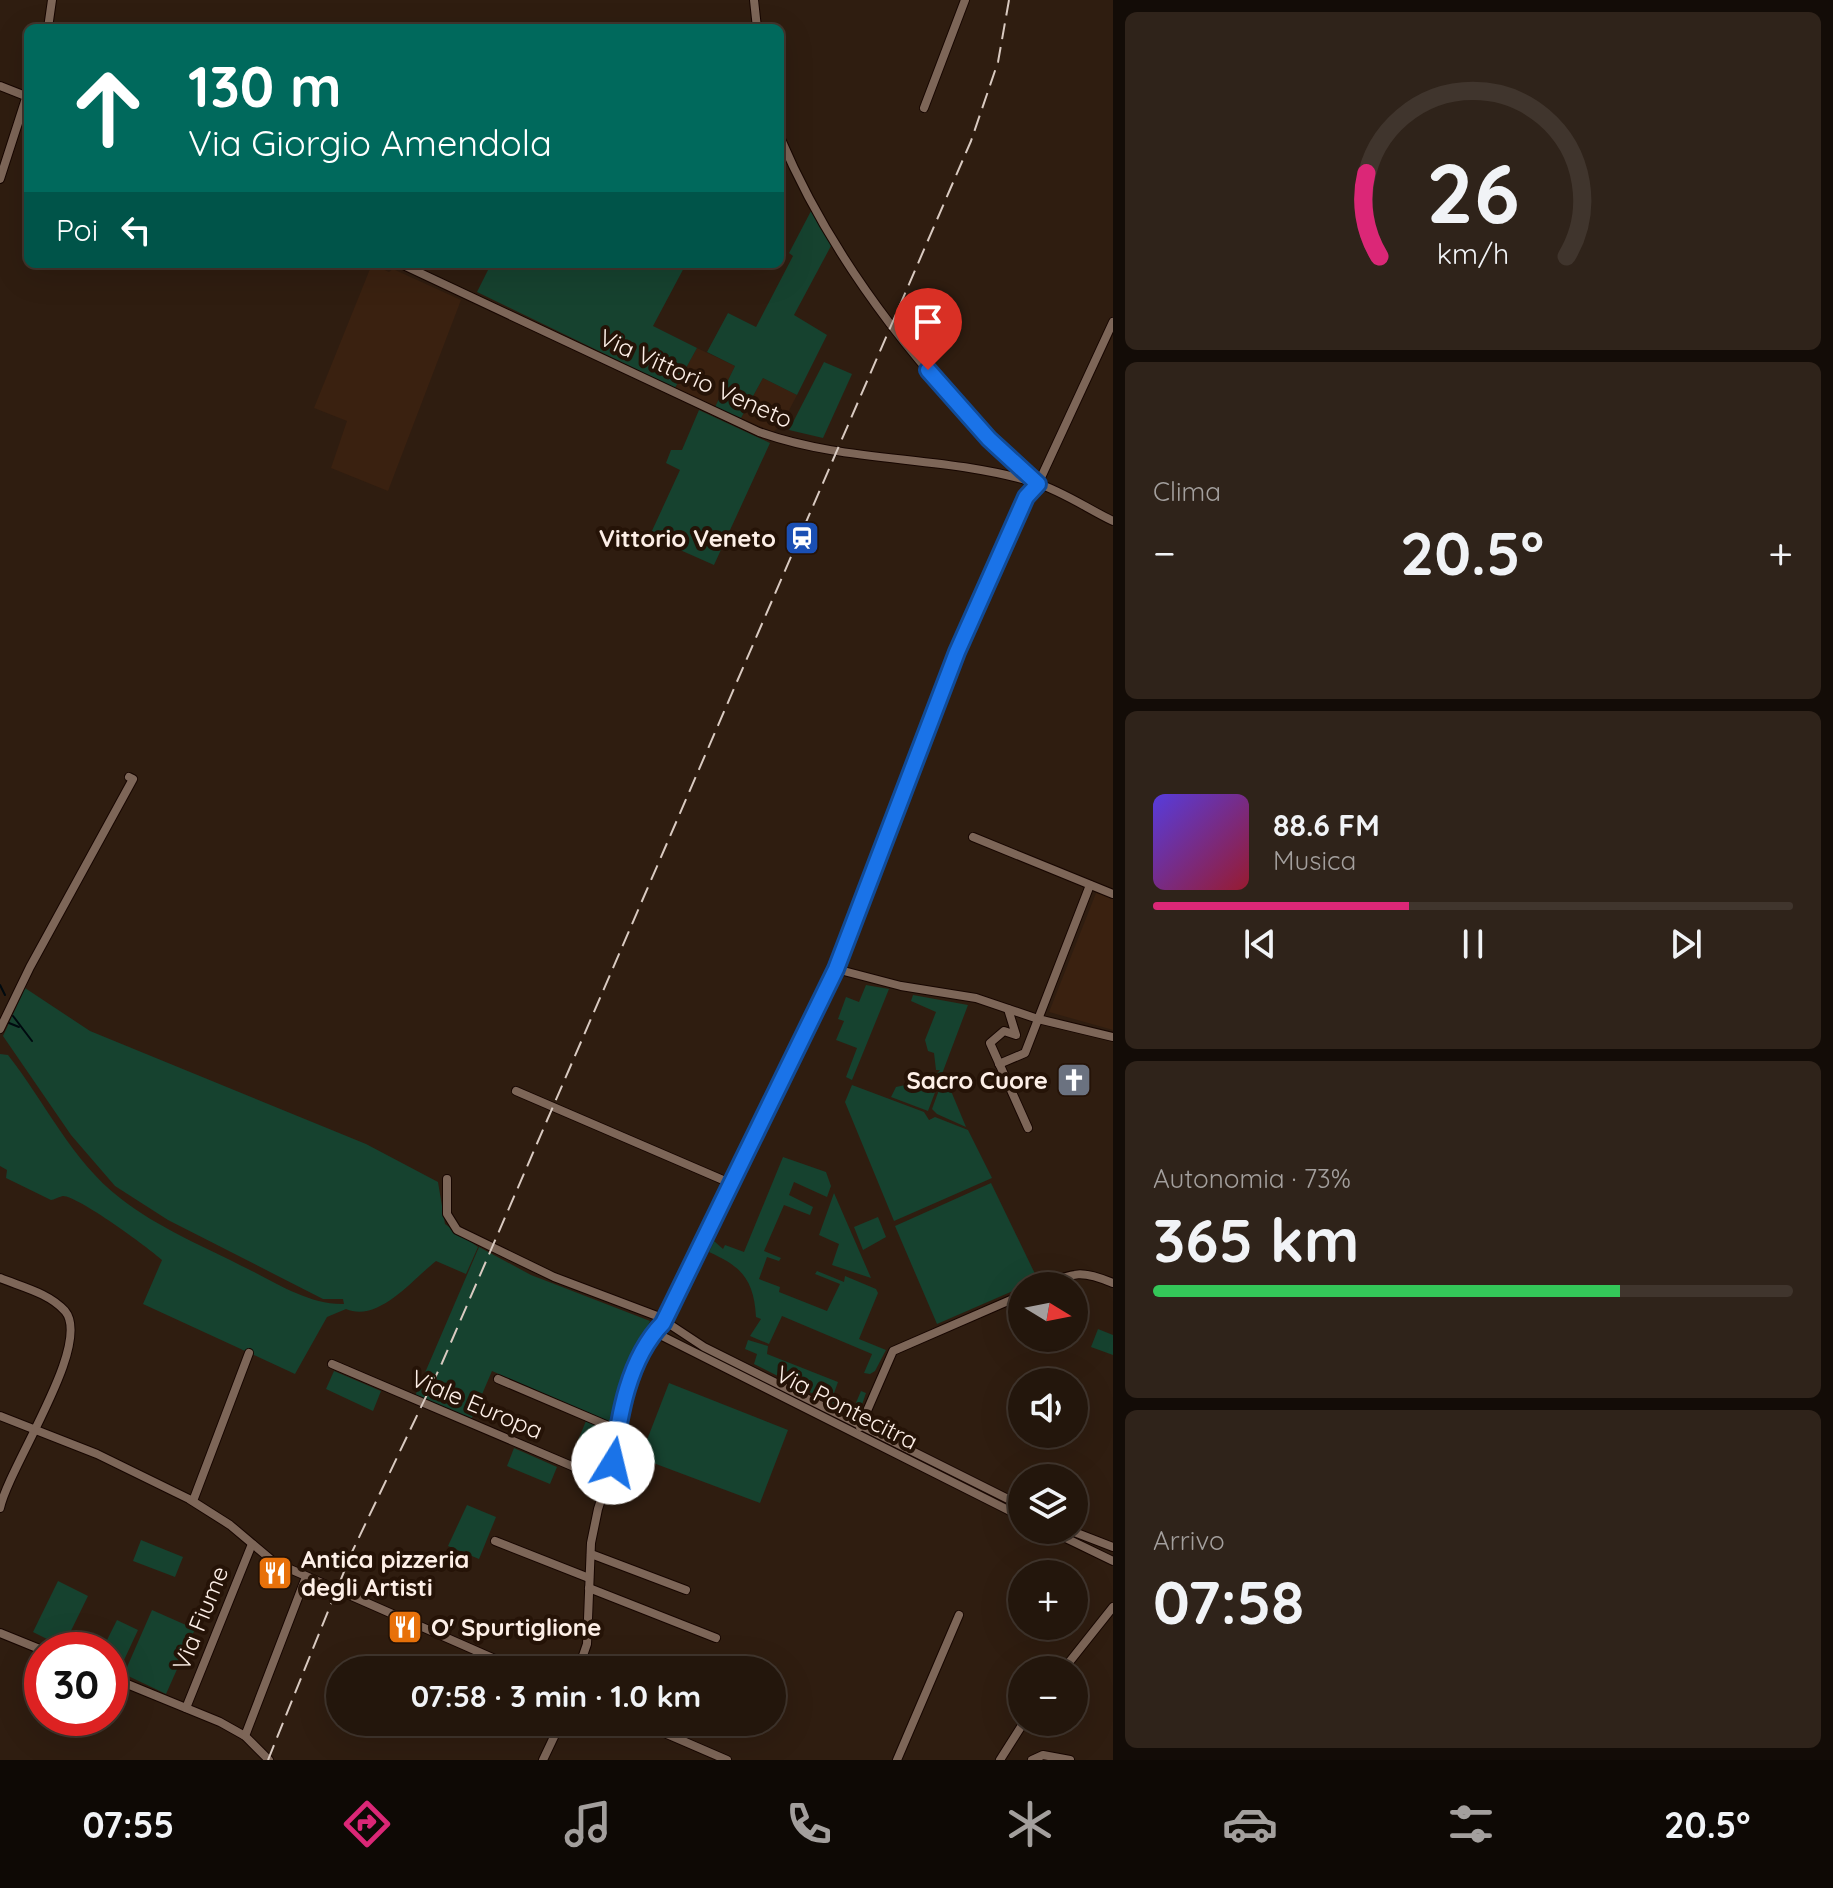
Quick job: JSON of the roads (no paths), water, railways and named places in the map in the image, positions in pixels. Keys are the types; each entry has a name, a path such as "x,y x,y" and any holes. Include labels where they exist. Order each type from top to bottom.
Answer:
{"street":[{"path":"49,24 52,0"},
{"path":"754,0 757,24"},
{"path":"924,108 965,0"},
{"path":"0,86 24,94"},
{"path":"0,179 24,104"},
{"path":"784,146 805,194 899,334 989,439 1038,484 1113,521"},
{"name":"Via Vittorio Veneto","path":"410,268 778,439 1038,484"},
{"path":"583,1656 587,1644 595,1520 639,1352 663,1323 836,969 957,652 1026,497 1038,484 1113,322"},
{"path":"0,1029 30,967 133,779 129,777"},
{"path":"973,837 1113,894"},
{"path":"999,1064 1025,1053 1090,885"},
{"path":"836,969 901,986 976,998 1111,1039"},
{"path":"1008,1009 1016,1035 1004,1031 990,1043 1028,1128"},
{"path":"516,1091 730,1183"},
{"name":"Via Pontecitra","path":"447,1179 447,1214 457,1230 554,1277 657,1316 680,1333 1008,1499"},
{"path":"1088,1273 1113,1283"},
{"path":"0,1278 52,1299 67,1313 73,1329 70,1345 36,1429 13,1469 0,1508"},
{"path":"856,1434 893,1351 1008,1301"},
{"path":"673,1303 673,1317 680,1333"},
{"name":"Via Pontecitra","path":"654,1332 1008,1510"},
{"path":"193,1501 249,1353"},
{"name":"Viale Europa","path":"332,1364 607,1481"},
{"path":"498,1379 618,1430"},
{"path":"0,1416 97,1454 193,1501 230,1525 274,1562 488,1656"},
{"path":"1088,1537 1113,1547"},
{"path":"495,1541 589,1578"},
{"name":"Via Fiume","path":"186,1708 252,1544"},
{"path":"1078,1544 1113,1561"},
{"path":"591,1554 686,1590"},
{"path":"245,1736 306,1577"},
{"path":"589,1588 716,1638"},
{"path":"1074,1656 1113,1607"},
{"path":"897,1760 959,1615"},
{"path":"0,1633 24,1643"},
{"path":"128,1684 245,1736 269,1760"},
{"path":"543,1760 554,1736"},
{"path":"671,1736 727,1760"},
{"path":"1000,1760 1015,1736"},
{"path":"1032,1760 1043,1755 1070,1760"}],"waterway":[{"path":"0,985 5,995"},
{"path":"13,1016 32,1041"},
{"path":"9,1023 19,1027"}],"railway":[{"path":"268,1760 352,1552 442,1363 971,141 998,62 1009,0"}],"place":[{"name":"Vittorio Veneto","path":"802,538"},
{"name":"Sacro Cuore","path":"1074,1080"},
{"name":"Antica pizzeria degli Artisti","path":"275,1573"},
{"name":"O' Spurtiglione","path":"405,1627"}]}
